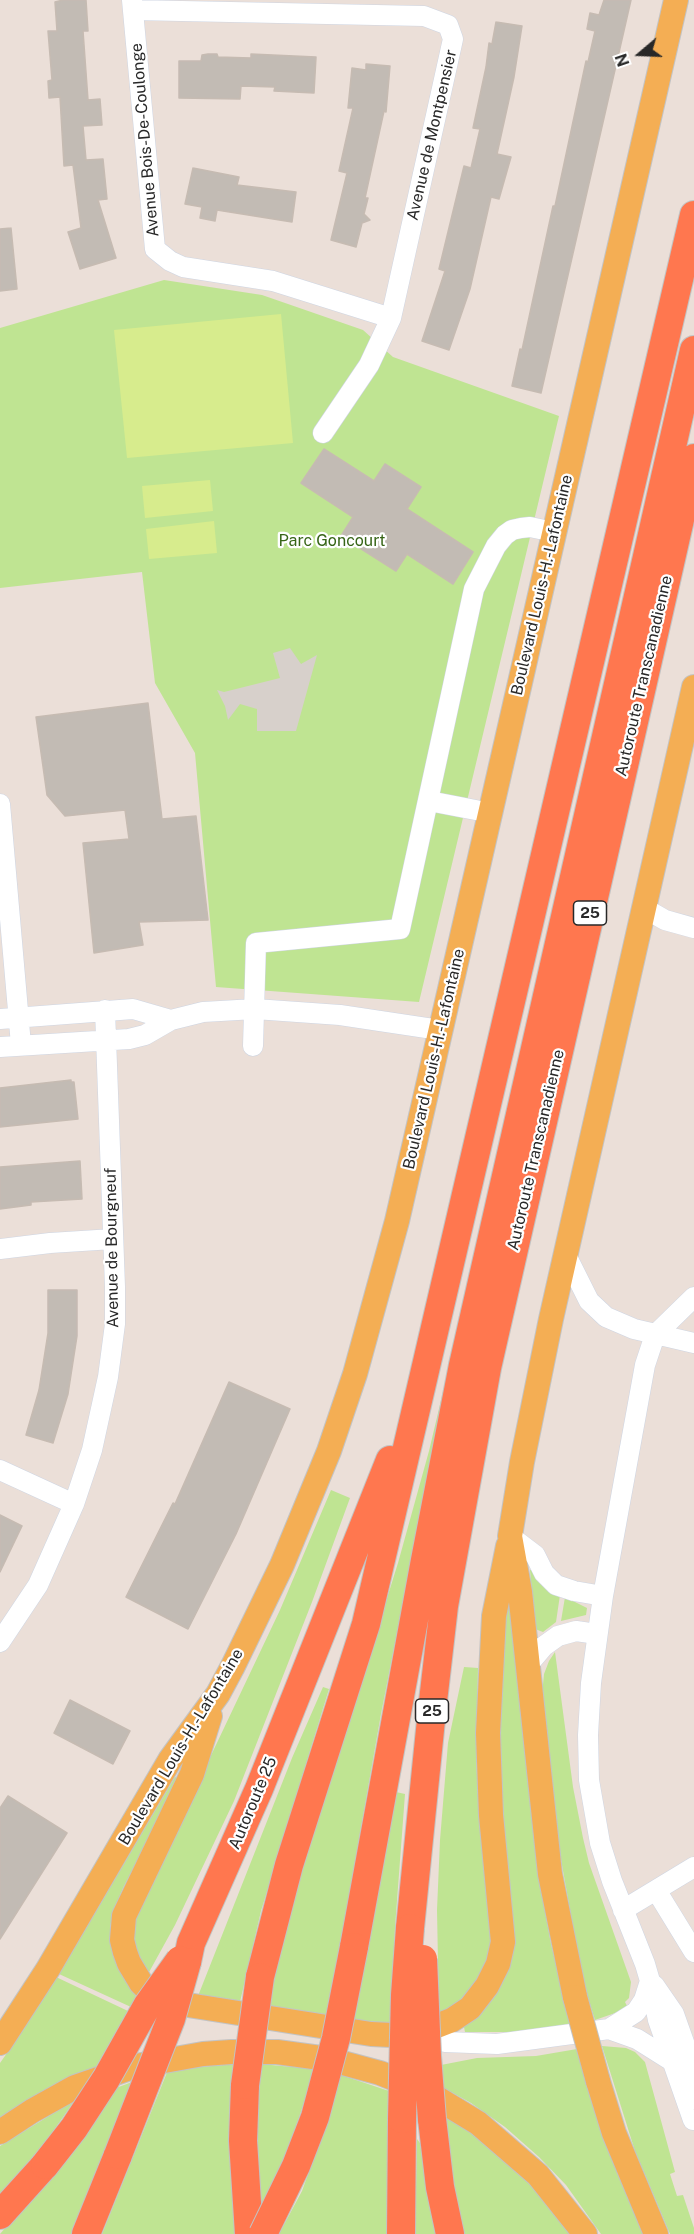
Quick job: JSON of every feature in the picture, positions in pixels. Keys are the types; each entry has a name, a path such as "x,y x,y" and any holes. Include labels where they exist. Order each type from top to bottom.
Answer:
{"highway":[{"path":"249,2234 243,2141 245,2085 260,1977 292,1854 366,1624 578,723 694,215"},
{"path":"263,2234 296,2166 315,2117 336,2038 424,1560 461,1374 694,350"},
{"name":"Autoroute Transcanadienne","path":"416,1929 419,1849 443,1616 487,1368 694,458"},
{"name":"Autoroute 25","path":"86,2234 171,2019 186,1955 272,1758 424,1374"},
{"path":"416,1929 441,2187 450,2234"},
{"path":"401,2234 404,2025 416,1929"},
{"path":"0,2215 45,2165 74,2128 106,2079 147,2006 186,1955"}],"main road":[{"name":"Boulevard Louis-H.-Lafontaine","path":"0,2043 48,1969 170,1760 218,1694 282,1565 317,1482 343,1410 367,1336 386,1265 676,0"},
{"path":"218,1694 192,1774 124,1917 122,1940 134,1973 150,1992 169,2001 371,2034 411,2036 452,2020 470,2008 487,1986 501,1954 503,1929 490,1815 488,1733 494,1616 540,1369 693,699"},
{"path":"510,1536 520,1592 550,1874 575,1997 614,2133 656,2234"},
{"path":"0,2132 75,2087 136,2066 193,2055 231,2052 277,2052 328,2059 380,2073 410,2085 432,2095 478,2123 538,2175 585,2234"}],"street":[{"name":"Avenue Bois-De-Coulonge","path":"133,5 155,249 170,261 183,267 273,281 391,318"},
{"name":"Avenue de Montpensier","path":"133,5 424,16 448,25 453,39 391,318 369,365 322,433"},
{"path":"253,1046 256,944 400,929 474,589 496,546 512,530 538,528 554,532"},
{"path":"429,801 490,813"},
{"path":"0,804 10,1018 21,1044"},
{"path":"644,908 665,920 694,928"},
{"path":"10,1018 133,1009 171,1020"},
{"path":"0,1047 105,1041 145,1035 171,1020 203,1012 255,1009 340,1015 440,1030"},
{"name":"Avenue de Bourgneuf","path":"0,1642 38,1586 74,1504 92,1450 108,1377 115,1324 105,1010"},
{"path":"0,1249 113,1239"},
{"path":"566,1255 589,1301 614,1322 655,1335 694,1343"},
{"path":"694,1297 655,1335 645,1365 603,1596 589,1712 589,1780 600,1843 650,1981 658,2020 694,2122"},
{"path":"0,1470 74,1504"},
{"path":"510,1536 535,1555 549,1580 574,1592 603,1596"},
{"path":"527,1666 544,1646 558,1635 576,1631 597,1634"},
{"path":"623,1910 694,1867"},
{"path":"656,1890 694,1952"},
{"path":"411,2036 445,2042 497,2044 609,2029 636,2012 644,2001 650,1981"},
{"path":"650,1981 674,2014 686,2048 690,2063 694,2122"},
{"path":"609,2029 637,2039 672,2061"}],"green space":[{"name":"Parc Goncourt","path":"164,280 262,295 363,330 393,357 559,416 419,1002 216,987 195,753 155,683 142,572 0,588 0,328"},
{"path":"281,314 293,443 127,458 114,330"},
{"path":"210,480 213,511 145,518 142,486"},
{"path":"214,521 217,553 149,559 146,529"},
{"path":"451,1358 381,1714 328,2015 268,2007 290,1908 398,1563 429,1451"},
{"path":"331,1490 350,1498 312,1602 234,1801 175,1925 148,1974 141,1963 133,1939 133,1927 140,1905 280,1610"},
{"path":"530,1570 534,1570 560,1595 556,1622 543,1632 535,1629"},
{"path":"565,1597 587,1608 586,1615 561,1621"},
{"path":"510,1598 539,1879 551,1944 571,2024 515,2032 465,2032 464,2027 489,2001 501,1811 499,1726 505,1615"},
{"path":"555,1652 573,1787 583,1838 589,1863 631,1982 629,1998 625,2002 627,2006 618,2012 595,2020 583,1982 560,1854 542,1695 544,1674"},
{"path":"464,1667 478,1668 476,1754 491,1946 475,1984 461,2001 439,2015 437,1910 440,1840 448,1743"},
{"path":"323,1687 329,1689 261,1911 240,2002 198,1996 292,1758"},
{"path":"175,1777 179,1779 113,1911 110,1928 111,1943 120,1971 136,1996 131,2007 59,1974"},
{"path":"396,1792 405,1794 395,1927 391,2025 354,2020"},
{"path":"56,1977 128,2011 96,2067 78,2073 51,2087 0,2118 0,2063"},
{"path":"602,2046 626,2048 635,2052 645,2062 675,2172 670,2174 677,2196 683,2195 694,2234 670,2234 635,2151"},
{"path":"577,2049 598,2120 643,2234 601,2234 566,2185 539,2157 505,2127 471,2103 442,2087 441,2065 477,2058 536,2056"},
{"path":"233,2064 230,2156 235,2234 102,2234 168,2070"},
{"path":"260,2064 315,2069 289,2148 261,2209 257,2150"},
{"path":"341,2075 389,2091 387,2234 279,2234 302,2191 331,2111"},
{"path":"132,2082 72,2234 0,2234 89,2131 116,2088"},
{"path":"75,2100 49,2137 0,2197 0,2146"},
{"path":"445,2116 467,2129 518,2171 538,2191 572,2234 463,2234 455,2198"},
{"path":"417,2139 420,2143 436,2234 415,2234"}],"shaded area":[{"path":"290,648 301,664 317,655 296,731 257,731 257,709 240,704 228,720 225,706 217,690 224,692 280,678 273,653"}],"building":[{"path":"86,0 88,31 83,31 88,100 100,99 102,125 83,126 86,160 103,159 107,199 98,200 116,258 80,269 68,232 81,228 73,165 64,166 60,97 49,98 48,81 52,80 48,31 57,31 55,2"},
{"path":"604,0 631,0 541,393 512,386 553,206 555,206 586,61 588,62 595,31 587,29 590,13 599,15"},
{"path":"496,22 522,26 514,77 497,154 511,157 499,199 491,197 470,289 449,350 422,341 445,271 439,269 464,166 471,168 480,129 473,128 489,43 492,44"},
{"path":"217,54 218,57 251,58 251,54 316,57 314,93 274,91 275,87 241,86 240,99 179,98 179,61 201,61 202,55"},
{"path":"366,64 390,66 386,112 384,111 365,198 368,198 364,214 370,220 362,223 356,247 331,240 347,173 339,171 353,108 348,108 352,68 366,70"},
{"path":"193,168 239,177 237,185 296,192 292,222 217,210 215,221 200,218 202,207 185,204"},
{"path":"11,228 17,289 0,291 0,229"},
{"path":"324,449 374,481 385,464 421,487 407,509 473,552 453,584 407,554 396,571 341,536 353,517 301,483"},
{"path":"148,703 162,819 196,816 208,920 139,922 143,945 94,953 83,843 129,839 125,810 65,816 47,795 36,717"},
{"path":"71,1080 74,1082 78,1119 0,1127 0,1088"},
{"path":"80,1161 82,1199 31,1202 31,1205 0,1209 0,1167"},
{"path":"48,1290 77,1290 77,1336 68,1394 53,1443 26,1435 39,1390 48,1333"},
{"path":"229,1382 290,1409 236,1534 188,1629 126,1597 173,1503 175,1504"},
{"path":"0,1515 22,1526 0,1572"},
{"path":"70,1700 130,1731 113,1764 54,1733"},
{"path":"8,1796 67,1833 0,1939 0,1808"}]}
